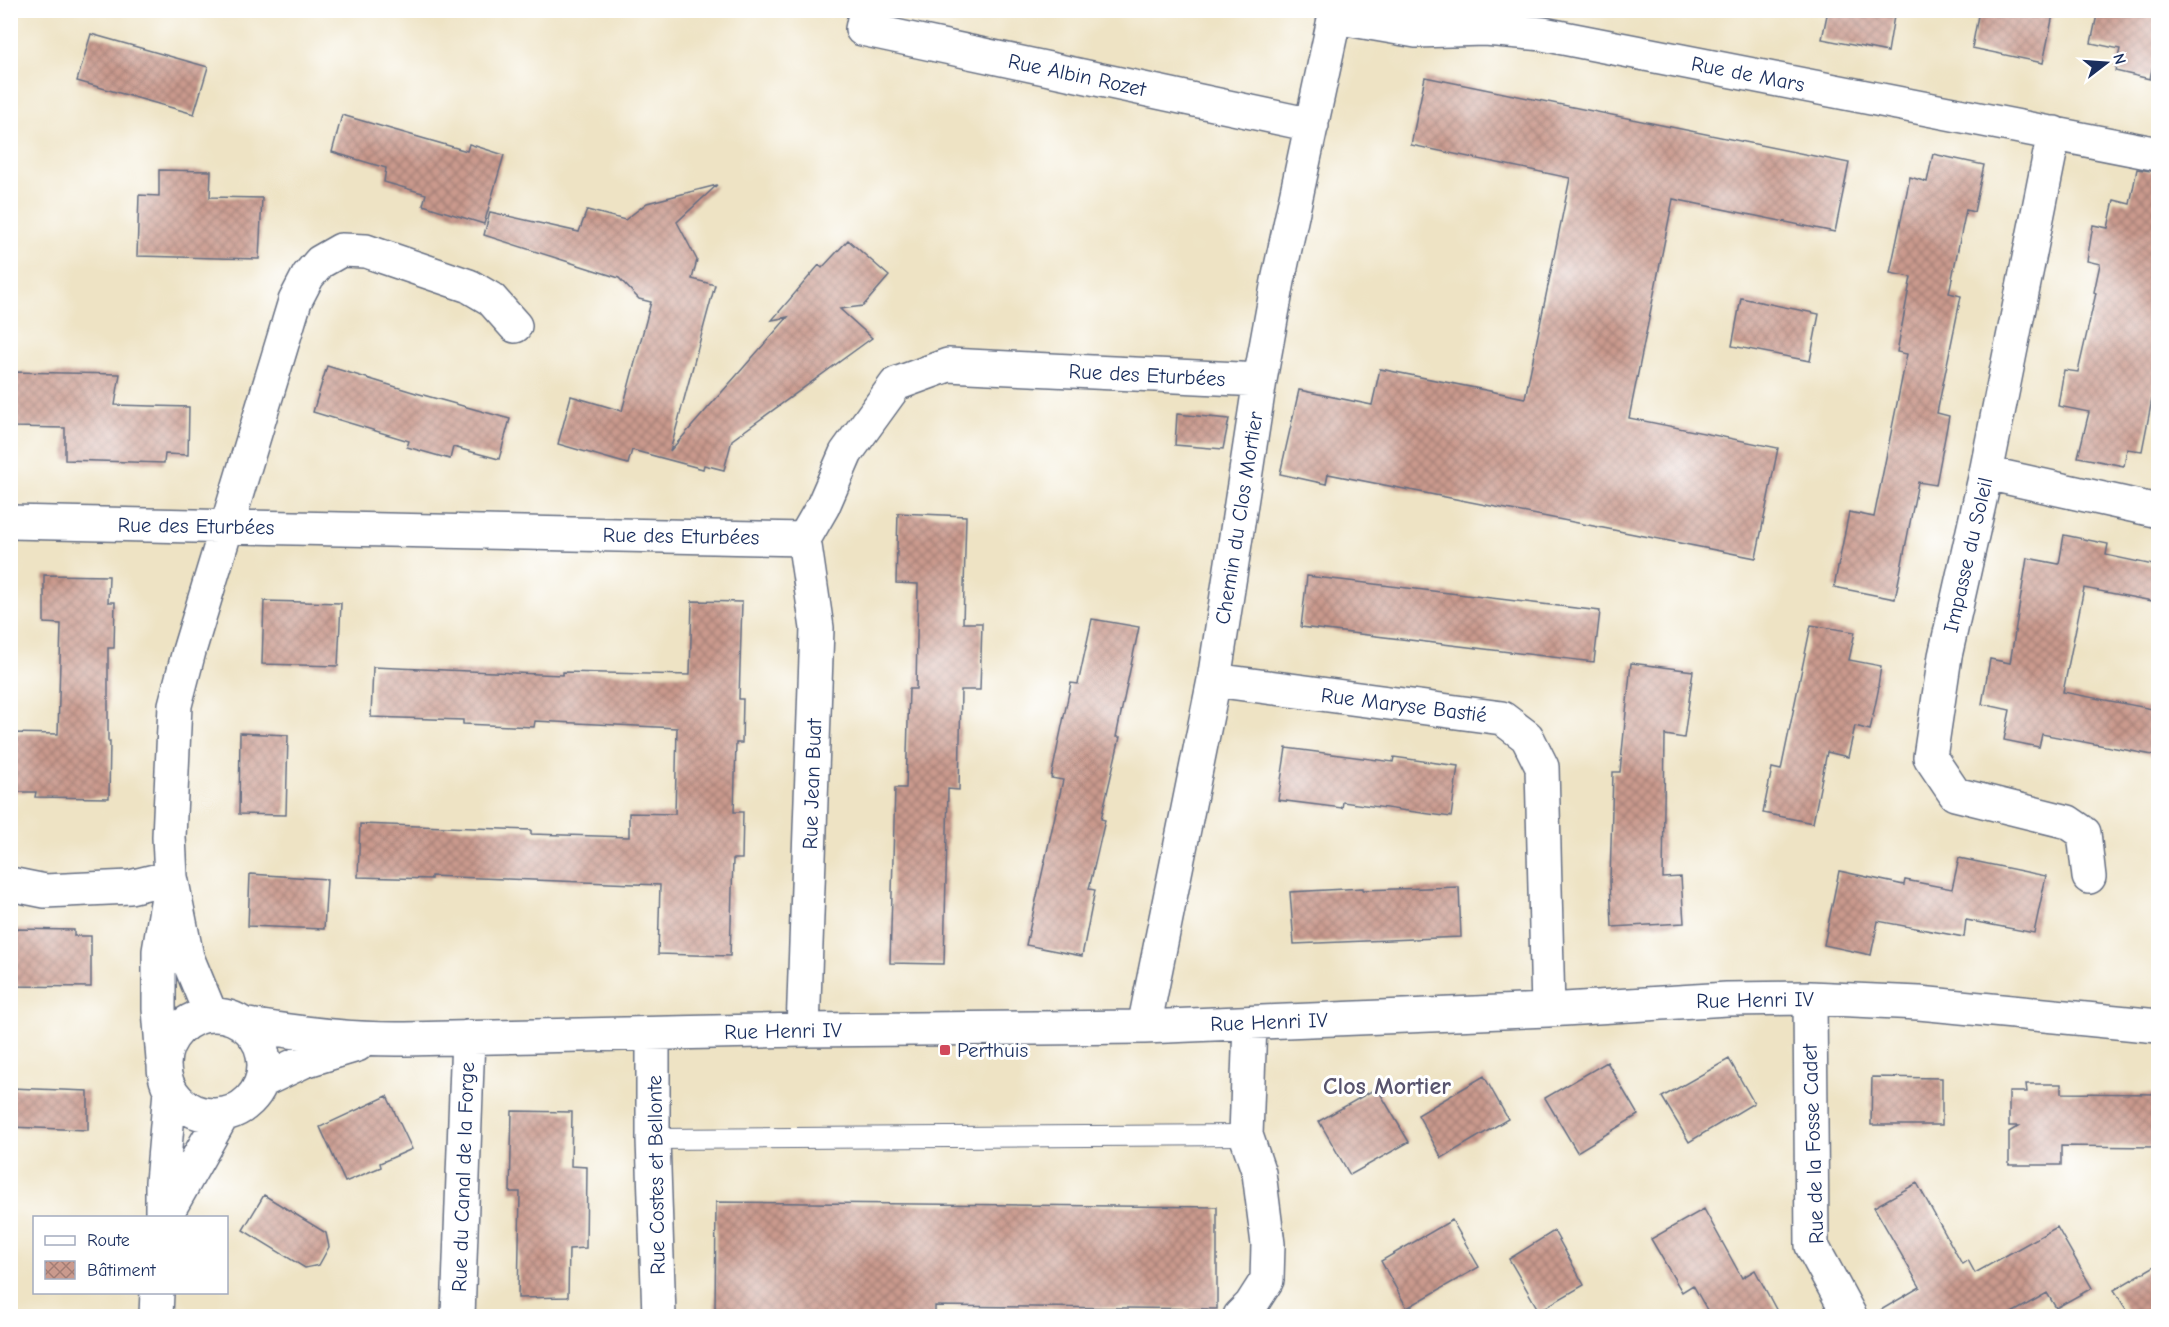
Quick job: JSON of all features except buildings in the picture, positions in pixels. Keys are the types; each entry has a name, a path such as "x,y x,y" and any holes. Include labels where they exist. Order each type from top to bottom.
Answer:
{"street":[{"name":"Rue Albin Rozet","path":"866,10 862,29 1312,125"},
{"name":"Chemin du Clos Mortier","path":"1144,1027 1214,680 1260,380 1278,281 1336,14"},
{"name":"Rue de Mars","path":"1336,14 1416,31 1485,29 1543,34 2158,154"},
{"name":"Impasse du Soleil","path":"2054,133 1986,473 1945,656 1930,757 1955,794 2068,822 2084,833 2089,877"},
{"path":"171,877 159,951 159,1009 167,1078 183,1105 198,1114 212,1116 233,1112 250,1101 262,1081 264,1067 262,1050 255,1036 227,1019 187,957 171,877 169,837 175,705 189,651 296,302 308,276 320,262 341,250 366,250 469,286 492,298 515,326"},
{"name":"Rue des Eturbées","path":"10,522 804,539 823,506 846,453 896,384 948,364 1260,380"},
{"path":"1986,473 2158,511"},
{"name":"Rue Jean Buat","path":"803,1030 817,628 804,539"},
{"name":"Rue Maryse Bastié","path":"1214,680 1502,718 1527,738 1542,767 1548,1010"},
{"path":"10,884 45,891 130,887 171,877"},
{"name":"Rue Henri IV","path":"227,1019 307,1034 379,1039 803,1030 1144,1027 1548,1010 1727,999 1810,998 1918,1003 2158,1026"},
{"name":"Rue de la Fosse Cadet","path":"1810,998 1812,1246 1850,1317"},
{"path":"163,1216 162,1182 168,1045 177,1031 187,1022 227,1019"},
{"path":"1240,1317 1251,1305 1267,1280 1268,1244 1259,1173 1246,1135 1250,1023"},
{"name":"Rue Costes et Bellonte","path":"653,1034 653,1139 659,1317"},
{"name":"Rue du Canal de la Forge","path":"458,1317 468,1037"},
{"name":"Rue Henri IV","path":"262,1081 303,1061 379,1039"},
{"path":"164,1216 223,1114"},
{"path":"156,1317 157,1294"}],"lane":[{"path":"653,1139 1246,1135"}],"place":[{"name":"Perthuis","path":"945,1050"}],"district":[{"name":"Clos Mortier","path":"1387,1086"}]}
